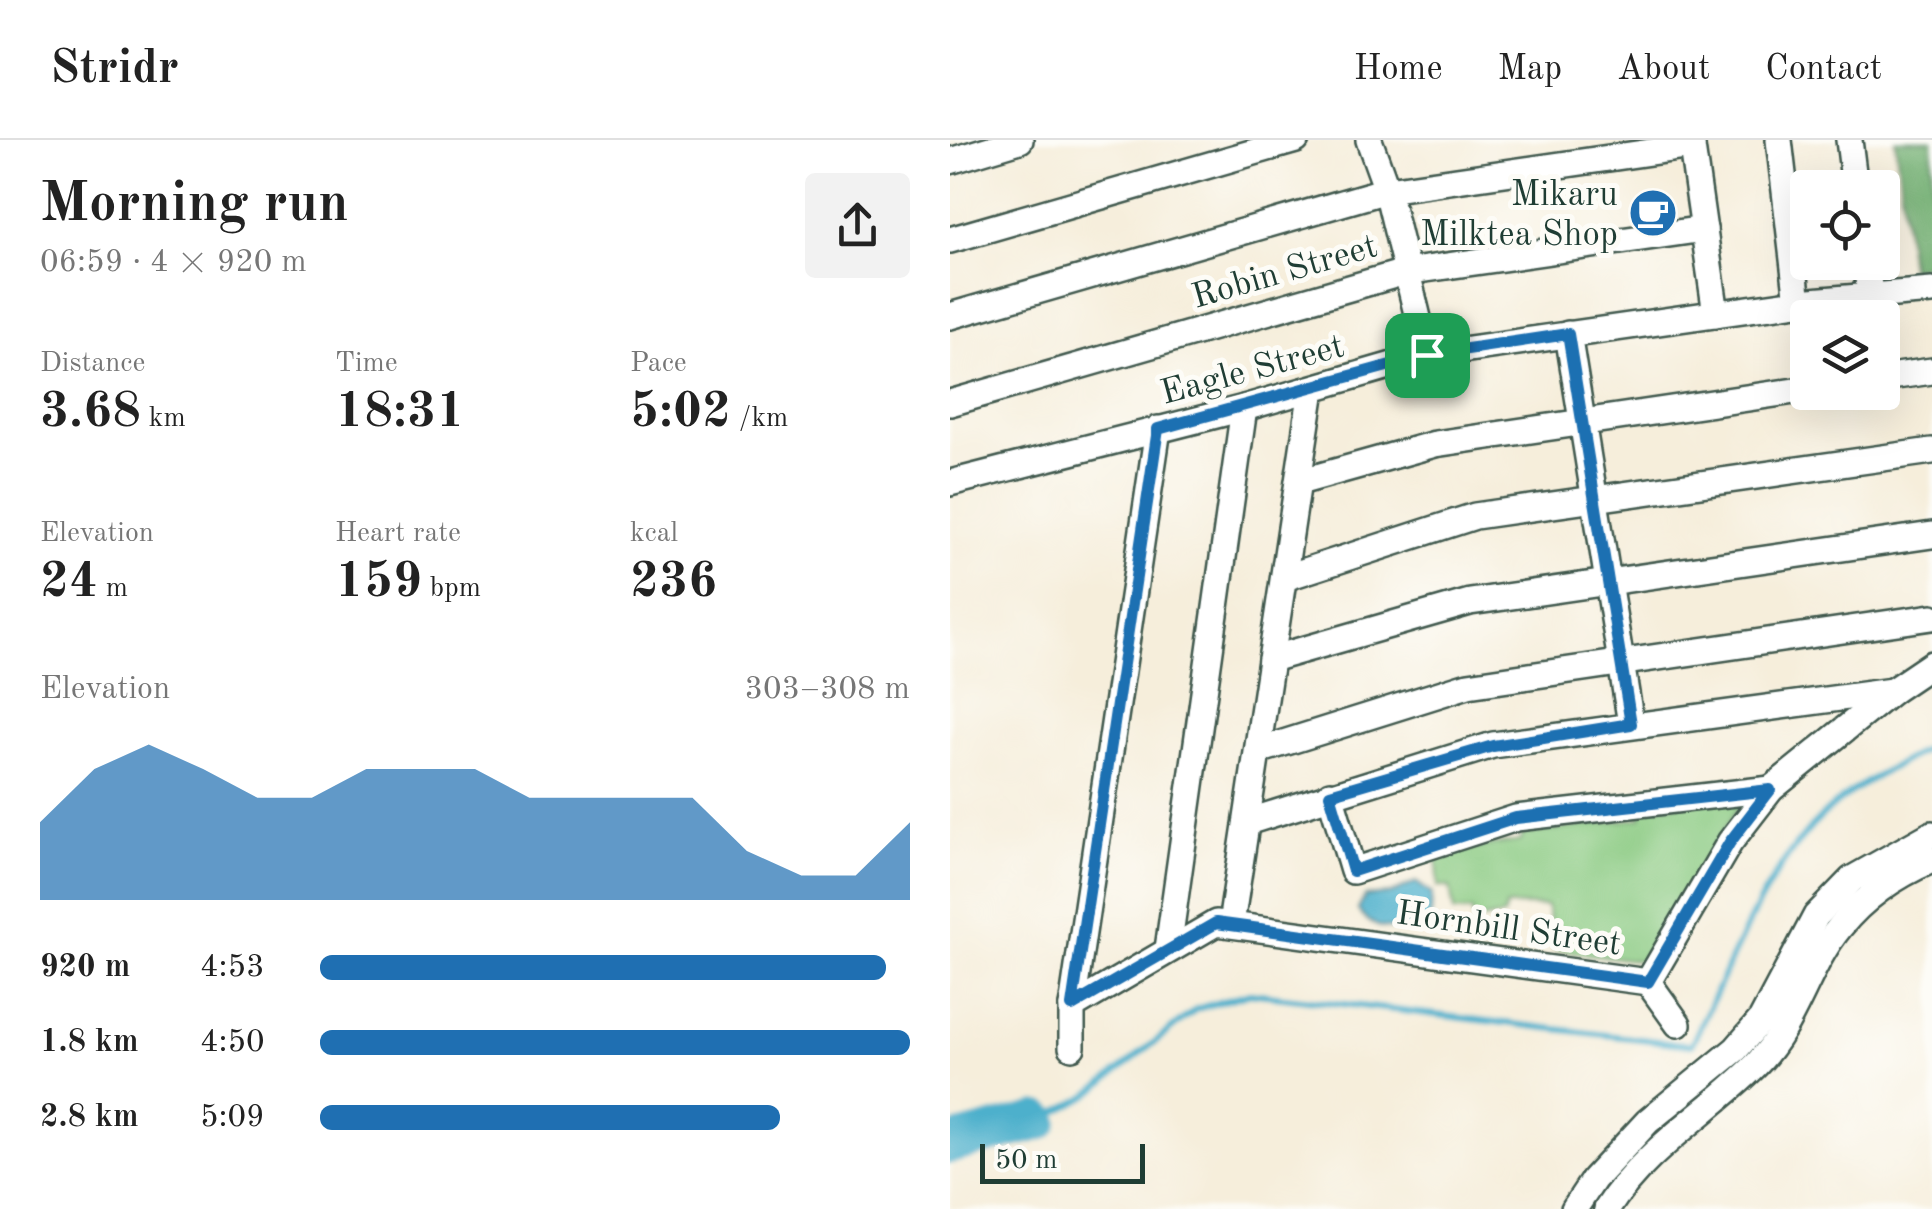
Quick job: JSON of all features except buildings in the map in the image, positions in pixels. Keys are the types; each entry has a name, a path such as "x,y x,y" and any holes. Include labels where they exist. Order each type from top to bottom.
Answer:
{"street":[{"path":"950,161 1020,140"},
{"path":"950,240 1296,140"},
{"path":"1369,140 1387,190 1427,355"},
{"path":"1779,140 1798,300"},
{"path":"1849,140 1853,170"},
{"path":"950,316 1387,190 1692,143 1716,314"},
{"name":"Robin Street","path":"950,403 1406,272 1704,229"},
{"path":"1868,280 1870,295"},
{"name":"Eagle Street","path":"1819,300 1932,291"},
{"name":"Eagle Street","path":"950,483 1244,408 1427,355 1790,303"},
{"path":"1568,334 1631,724"},
{"path":"1900,375 1932,371"},
{"path":"1231,924 1312,389"},
{"path":"1299,482 1435,444 1790,391"},
{"path":"1168,949 1244,408"},
{"path":"1072,1046 1072,1006 1158,429"},
{"path":"1284,578 1476,516 1932,451"},
{"path":"1272,660 1470,602 1932,535"},
{"path":"1258,751 1468,685 1932,617"},
{"name":"Hornbill Street","path":"1072,1006 1207,926 1231,924 1648,982 1730,842 1770,790 1892,691 1932,664"},
{"path":"1247,822 1493,746 1892,691"},
{"path":"1330,794 1353,871 1516,818 1770,790"},
{"path":"1574,1209 1594,1178 1648,1121 1722,1062 1761,1020 1816,916 1852,879 1932,834"},
{"path":"1607,1209 1665,1142 1757,1063 1780,1036 1838,930 1888,883 1932,860"},
{"path":"1648,982 1678,1024"}],"green space":[{"path":"1895,140 1932,140 1932,265 1910,268"},
{"path":"1747,794 1641,961 1554,950 1547,906 1506,906 1503,916 1474,921 1472,911 1454,912 1450,887 1438,887 1437,853 1521,841 1522,834 1641,818 1641,809"}],"water":[{"path":"1416,882 1432,894 1431,915 1424,923 1388,928 1371,923 1358,910 1365,896 1391,894"}],"waterway":[{"path":"1039,1121 1086,1097 1196,1009 1250,993 1691,1045 1747,925 1799,841 1846,796 1932,746"},
{"path":"950,1144 1039,1121"}],"place":[{"name":"Mikaru Milktea Shop","path":"1653,213"}],"route":[{"path":"1568,334 1631,724 1493,746 1330,794 1353,871 1516,818 1770,790 1730,842 1648,982 1216,923 1072,1006 1158,429 1427,355 1568,334"}]}
